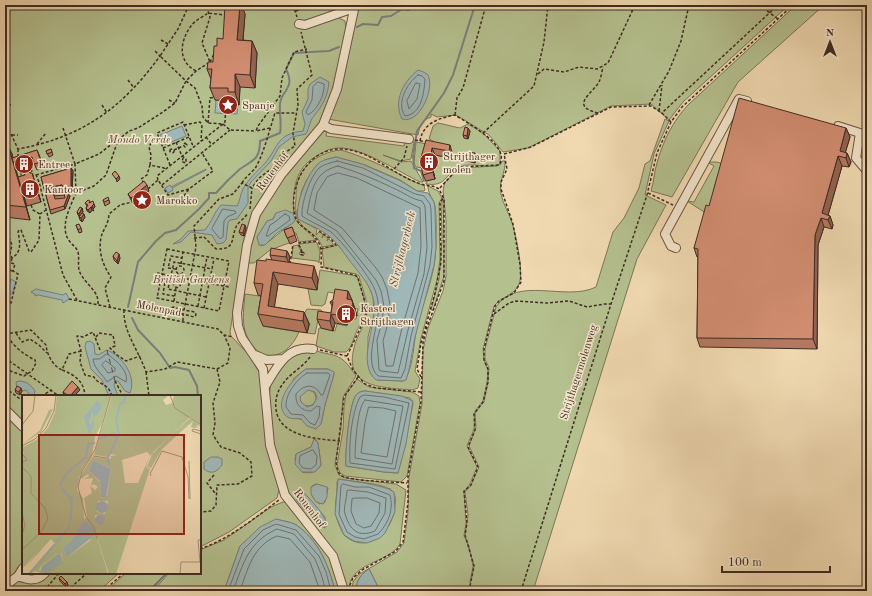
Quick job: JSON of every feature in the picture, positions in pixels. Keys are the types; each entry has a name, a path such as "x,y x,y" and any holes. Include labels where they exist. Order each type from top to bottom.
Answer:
{"street":[{"path":"299,24 305,25 354,7"},
{"name":"Rouenhof","path":"347,589 333,556 285,495 270,445 266,385 263,369 255,355 242,338 238,326 237,313 247,245 256,214 282,175 322,125 337,89 354,7"},
{"path":"676,248 672,246 665,234 739,99 754,103"},
{"path":"830,124 860,133 856,158 867,171"},
{"path":"322,125 331,129 409,139"},
{"path":"255,355 266,360 282,359 299,349 313,348"},
{"path":"266,385 282,359"},
{"path":"5,409 22,425"},
{"path":"5,586 18,576 22,570"},
{"path":"18,576 28,580 35,580 44,574"}],"path":[{"path":"5,9 9,5"},
{"path":"18,149 26,148 66,135 96,121 116,107 134,88 160,56 178,28 189,5"},
{"path":"206,5 210,17 202,43 210,62"},
{"path":"194,238 204,237 216,249 227,248 231,245 235,230 249,212 252,188 259,178 275,166 280,156 295,146 293,133 298,105 297,89 312,75 296,11 293,5"},
{"path":"296,11 309,5"},
{"path":"455,115 457,98 463,88 486,5"},
{"path":"483,133 534,86 544,42 548,5"},
{"path":"617,5 632,10"},
{"path":"537,76 544,69 564,72 579,67 591,69 603,67 608,63 635,5"},
{"path":"649,105 662,84 681,41 689,5"},
{"path":"759,5 778,19"},
{"path":"662,113 778,5"},
{"name":"Strijthagermolenweg","path":"521,591 611,304 648,193 655,160 671,122 682,107 793,5"},
{"path":"196,71 184,62 182,54 183,40 192,24 208,13 225,15 224,23"},
{"path":"161,40 168,44"},
{"path":"256,131 280,96 282,78 294,52 306,49"},
{"path":"155,51 198,92 203,117 208,123 224,124 230,130"},
{"path":"22,178 75,164 99,154 129,131 138,128 163,112 175,103 186,81 196,71 210,62 215,51"},
{"path":"598,113 587,108 584,105 584,100 600,82 603,67"},
{"path":"128,80 134,88"},
{"path":"659,111 662,84"},
{"path":"208,123 210,98 215,97"},
{"path":"169,100 175,103"},
{"path":"159,137 152,141 149,147 151,155 150,165 147,175 142,179 148,189 158,180 157,176 224,124 226,100"},
{"path":"5,104 11,105"},
{"path":"102,105 107,113"},
{"path":"468,591 474,566 465,535 467,519 464,492 471,485 478,467 468,447 474,430 474,414 483,402 488,382 488,369 484,354 495,306 499,301 514,293 521,282 520,264 513,224 501,194 501,182 506,169 506,160 504,156 506,153 531,147 611,107 649,105 662,113 671,122"},
{"path":"184,310 196,247 194,228 200,219 219,199 233,194 255,167 268,139 275,113 296,113"},
{"path":"433,143 419,140 424,130 430,123 437,119 455,115 483,133 500,151 500,164 496,166 459,167 439,189"},
{"path":"170,166 157,133 183,122 184,125 200,122 202,125 201,141"},
{"path":"184,125 193,147"},
{"path":"63,128 75,164 76,193 68,209 66,236 71,244 77,248 80,274 97,295 98,304"},
{"path":"162,185 186,164 230,130 256,131 270,128"},
{"path":"38,144 46,133"},
{"path":"18,135 12,135 18,149 18,160"},
{"path":"163,148 189,137"},
{"path":"206,137 212,145"},
{"path":"394,169 404,158 409,139"},
{"path":"76,193 94,186 106,175 118,140"},
{"path":"176,142 182,157 182,162 186,164"},
{"path":"165,154 170,152 170,149 174,150 186,146 186,144 191,142"},
{"path":"26,148 27,154"},
{"path":"347,356 364,320 366,306 357,276 321,267 318,241 298,222 294,210 297,180 302,171 310,162 324,152 341,149 366,156 421,184 439,189"},
{"path":"181,200 189,189 214,171 202,152"},
{"path":"501,160 506,160"},
{"path":"30,164 46,209 63,275 77,300"},
{"path":"150,165 166,170"},
{"path":"19,168 23,182"},
{"path":"158,180 168,195 189,189"},
{"path":"242,183 252,188"},
{"path":"347,589 354,578 362,570 396,551 402,545 408,502 408,483 421,402 422,343 444,281 445,239 443,198 439,189"},
{"path":"648,193 669,202"},
{"path":"421,378 417,369 441,262 440,202 443,198"},
{"path":"110,307 106,288 111,277 102,262 101,237 108,225 109,214 120,205 132,202"},
{"path":"31,205 33,210 40,214"},
{"path":"12,258 20,248 21,243 18,232 19,230 22,230 29,251 34,251 39,240 40,214 46,209"},
{"path":"5,228 12,245 10,254 12,258 11,263 15,264 14,271"},
{"path":"319,231 331,239 336,245 320,249"},
{"path":"302,252 298,243 318,241"},
{"path":"289,268 293,244"},
{"path":"167,249 195,254 229,262 219,311 157,298 167,249"},
{"path":"176,269 180,266 183,252"},
{"path":"179,274 176,269 168,268 171,256 182,258"},
{"path":"198,306 207,257"},
{"path":"204,308 214,258"},
{"path":"206,297 168,289 174,262 212,269"},
{"path":"178,277 184,270 180,266"},
{"path":"5,269 14,271 18,274 12,303 5,302"},
{"path":"157,272 229,287"},
{"path":"174,296 163,294 165,282 180,282 179,286 176,287"},
{"path":"173,302 176,291 174,283"},
{"name":"Molenpad","path":"69,299 183,321 218,329 224,335 242,338"},
{"path":"493,314 509,303 516,301 552,303 569,301 587,307 611,304"},
{"path":"173,307 184,310 195,312 196,315 194,317 173,312 171,309 173,307"},
{"path":"124,310 123,320 126,330 140,356 146,372 149,395"},
{"path":"430,310 434,311"},
{"path":"183,314 183,321"},
{"path":"5,334 16,333 22,330 31,330 38,335 46,345 47,354"},
{"path":"100,350 93,332 83,337 77,336 81,351 80,362 85,375 94,377 97,382 101,383 113,395"},
{"path":"16,333 22,342 30,339 39,345 55,366 75,375 82,384 85,395"},
{"path":"96,337 99,333 113,336 115,346 107,350"},
{"path":"5,369 16,375 28,375 35,367 34,360 23,354 11,342 8,334"},
{"path":"146,372 165,369 177,362 195,367 218,369 228,363 230,348 224,335"},
{"path":"110,348 117,356 126,361 140,356"},
{"path":"340,441 318,438 288,429 282,424 276,411 278,390 283,383 311,356 313,348 347,356 358,377 369,386 421,392"},
{"path":"62,370 69,354 81,351"},
{"path":"5,358 58,395"},
{"path":"201,512 211,511 216,505 215,494 217,486 238,484 252,476 251,462 240,453 221,448 213,435 215,423 213,403 220,382 218,369"},
{"path":"358,377 344,397 336,467 338,472 342,476 408,483"},
{"path":"115,381 122,395"},
{"path":"5,388 22,400"},
{"path":"43,395 52,390"},
{"path":"214,475 207,483 215,494"},
{"path":"201,548 240,528 285,495"},
{"path":"44,590 58,574"},
{"path":"67,591 86,574"},
{"path":"103,591 123,574"}],"green space":[{"name":"Mondo Verde","path":"11,5 350,5 345,10 337,12 339,18 345,21 346,30 333,87 319,123 262,197 253,217 244,243 230,332 231,336 249,355 262,377 279,489 277,498 229,532 201,546 201,395 22,395 22,574 118,574 99,591 5,591 5,11"},
{"path":"359,5 789,5 683,102 669,120 651,104 611,106 528,148 503,152 489,135 456,115 437,117 431,114 431,117 425,120 422,124 418,135 328,119 336,101"},
{"path":"796,5 824,5 738,82 672,197 651,191 656,166 662,147 673,125 683,111"},
{"path":"665,119 669,121 654,154 645,195 666,205 637,259 533,591 380,591 369,569 360,578 356,591 352,591 353,582 358,575 397,552 404,543 408,512 409,477 422,404 423,350 428,328 443,291 446,276 446,220 443,190 445,182 460,168 497,166 501,164 502,161 505,161 500,190 511,219 519,254 521,271 517,288 494,306 483,349 484,360 488,370 487,382 483,401 475,411 474,429 467,446 477,467 470,484 464,492 466,523 464,536 467,542 465,535 468,515 465,492 471,485 479,467 469,446 476,427 475,413 484,402 488,382 489,368 485,359 485,349 496,307 505,298 516,292 571,292 584,291 596,287 613,232 624,218 639,188 645,164 650,161","holes":["471,555 474,566 470,583 473,566"]},
{"path":"438,123 460,128 468,124 483,133 500,151 500,164 496,166 464,165 455,170 438,184 426,184 426,181 435,179 432,166 435,155 451,158 429,147 423,168 416,167 414,163 416,142 433,145 433,141 429,139 433,126"},
{"path":"327,131 326,136 404,146 405,140 414,142 411,159 401,161 383,155 401,162 411,161 423,182 420,182 379,160 357,151 346,148 330,149 312,159 301,170 294,192 294,215 287,211 276,213 273,219 267,221 257,238 261,246 264,245 293,223 294,217 298,223 316,240 299,242 296,233 292,234 289,243 270,250 254,263 248,263 254,225 261,209 285,174 320,132"},
{"path":"341,150 371,161 424,185 425,190 417,191 400,180 365,165 336,157 324,160 306,181 301,193 299,207 296,212 298,219 317,229 316,235 319,232 323,234 322,238 324,235 328,238 327,241 329,239 334,245 322,247 318,239 301,224 297,218 295,210 297,185 304,168 309,163 321,155"},
{"path":"717,162 726,165 712,217 687,201 694,202 714,166 709,163"},
{"path":"428,186 438,191 442,198 439,203 440,259 437,280 421,338 415,371 420,379 418,388 412,390 376,386 366,382 358,376 353,368 352,356 367,312 366,299 359,276 324,267 322,249 338,245 365,277 373,297 374,314 368,337 368,352 373,376 378,380 403,381 406,378 410,368 417,326 431,280 435,257 436,211"},
{"path":"443,199 444,238 442,238 441,202"},
{"path":"442,240 444,240 444,276 433,310 431,310 439,279"},
{"path":"317,243 320,251 319,263 317,261 292,258 293,246 298,245 301,251 299,254 303,256 305,253 302,251 299,244"},
{"path":"320,270 357,276 366,309 364,319 357,329 351,346 346,352 334,352 316,346 319,328 335,331 337,324 347,326 348,318 356,319 358,309 350,308 340,294 328,292 325,304 322,306 311,305 308,289 317,290"},
{"path":"245,294 267,297 263,326 299,332 287,349 279,354 271,356 256,350 245,331"},
{"path":"307,309 321,310 323,312 318,320 315,334 307,333 310,324 304,314"},
{"path":"310,349 336,356 345,362 356,376 343,397 341,429 335,465 339,475 346,478 396,484 406,490 400,544 387,556 370,564 355,574 350,581 349,591 346,591 341,570 286,490 274,447 269,398 271,382 277,370 291,357","holes":["306,369 328,369 334,374 321,424 305,423 304,420 296,418 282,403 294,378","315,439 318,443 321,465 313,472 302,472 295,459 296,454 311,447","339,479 377,485 393,492 395,499 394,513 391,522 379,537 363,543 354,541 345,536 340,528 336,515 337,486","316,484 328,488 325,502 319,504 312,496 312,486","305,494 325,517 325,528 317,524 297,500"]},
{"path":"357,379 369,387 412,392 419,396 420,403 407,476 401,482 345,476 340,473 337,465 343,429 346,394","holes":["365,391 410,398 413,404 398,473 346,466 349,418 356,395"]},
{"path":"305,390 311,390 316,395 314,404 311,406 305,406 300,401 300,395"},
{"path":"283,502 288,502 328,551 342,591 335,591 327,564 313,540 297,525 276,519 240,546 224,591 153,591 168,574 201,574 201,550 224,540 271,507"},
{"path":"125,574 165,574 148,591 106,591"}],"water":[{"path":"418,70 427,74 430,86 428,94 421,110 415,116 409,119 402,119 399,112 399,99 401,92 408,80"},
{"path":"320,77 329,82 327,92 322,105 311,120 306,134 292,137 279,147 271,161 251,182 248,187 248,203 237,219 230,220 228,223 226,240 223,243 217,244 212,235 191,232 181,242 173,244 181,239 188,231 205,230 221,205 237,206 245,185 270,157 279,142 288,135 303,131 305,124 302,112 308,99 308,89 310,84"},
{"path":"216,100 221,100 220,108 232,109 233,104 238,104 237,114 215,113"},
{"path":"182,126 186,136 164,145 160,135"},
{"path":"336,157 362,164 401,181 417,191 428,193 434,202 436,247 434,265 415,337 409,370 406,380 403,381 376,380 370,373 367,354 373,322 374,303 369,287 334,240 323,232 298,219 298,206 302,191 312,171 320,162"},
{"path":"206,169 172,188 173,190 168,193 165,188 170,185 171,187"},
{"path":"285,210 293,213 295,220 293,223 277,233 265,245 259,245 257,237 267,221 273,219 276,213"},
{"path":"11,279 16,282 12,294 7,294"},
{"path":"36,289 63,295 66,293 69,299 63,303 62,300 38,295 35,296 35,294 31,292"},
{"path":"90,341 94,344 95,354 98,355 107,350 123,362 130,374 132,387 130,393 125,391 118,381 115,381 114,385 118,395 109,395 102,380 91,369 85,347 86,342"},
{"path":"306,369 328,369 334,372 321,424 316,429 307,426 301,419 286,416 282,410 283,397 286,390","holes":["308,390 315,392 317,398 313,405 307,407 301,402 300,397"]},
{"path":"19,381 30,385 35,391 34,395 30,395 26,390 22,391 17,388 16,382"},
{"path":"365,391 402,396 413,401 406,444 398,473 346,466 346,451 351,408 356,395"},
{"path":"314,439 318,443 321,465 315,472 302,472 295,464 296,454 311,447"},
{"path":"211,457 218,457 222,459 222,465 214,472 209,472 204,469 204,462"},
{"path":"338,479 390,488 390,490 394,492 395,512 385,533 380,538 367,543 354,541 344,535 335,514"},
{"path":"317,484 327,487 327,497 323,504 316,502 311,494 311,487"},
{"path":"303,492 322,514 325,519 326,527 317,524 297,501"},
{"path":"276,519 297,525 313,540 327,564 335,591 224,591 240,546 260,527"},
{"path":"369,569 380,591 356,591 360,578"}],"building":[{"path":"225,5 240,5 237,40 252,41 250,75 235,74 235,92 228,92 228,88 210,88 212,69 207,69 208,62 213,62 214,46 217,46 217,38 223,39"},
{"path":"739,98 846,128 840,151 847,153 846,158 838,156 822,213 830,216 828,220 821,218 815,235 813,339 697,338 698,249 694,248 706,205 709,206"},
{"path":"465,127 468,128 467,136 463,135"},
{"path":"426,140 450,145 449,151 432,148 430,160 433,172 423,175 420,161"},
{"path":"5,142 7,142 26,207 5,205"},
{"path":"51,149 52,152 47,154 46,151"},
{"path":"37,150 41,162 34,164 32,157 13,162 12,158"},
{"path":"467,152 475,153 474,159 466,158"},
{"path":"28,167 30,173 32,173 38,193 24,197 18,177 25,175 24,168"},
{"path":"71,168 71,187 63,188 62,185 52,187 55,199 65,198 64,193 69,193 64,206 50,210 41,177"},
{"path":"115,171 119,176 116,179 112,174"},
{"path":"144,181 147,185 131,198 128,194"},
{"path":"62,185 64,195 54,196 52,187"},
{"path":"108,197 109,200 104,202 103,200"},
{"path":"88,200 90,201 89,203 93,201 94,204 92,208 91,207 88,210 86,208 88,205 85,203"},
{"path":"80,207 82,208 79,214 77,212"},
{"path":"82,213 84,214 81,218 79,217"},
{"path":"79,224 81,228 78,230 76,225"},
{"path":"242,224 245,225 243,233 239,232"},
{"path":"292,227 295,235 287,238 284,230"},
{"path":"271,248 287,251 286,257 270,255"},
{"path":"116,252 119,254 117,261 113,256"},
{"path":"266,259 314,266 312,278 273,272 268,306 304,312 303,321 258,314 263,284 254,283 257,260 266,261"},
{"path":"335,289 348,291 347,299 352,300 353,306 350,306 350,309 345,308 344,316 331,314 330,321 317,319 318,311 331,313 333,302 330,302 333,300"},
{"path":"72,381 78,387 71,395 68,395 63,392"},
{"path":"17,386 21,388 19,392 15,390"},
{"path":"61,576 67,582 65,584 59,578"}],"waterway":[{"path":"357,27 363,24 378,25 382,17 391,16 402,9 409,10 410,5"},
{"path":"417,5 422,9 425,7 424,5"},
{"name":"Strijthagerbeek","path":"424,181 421,171 414,168 413,156 417,131 444,93 453,75 475,5"},
{"path":"128,307 138,262 156,241 165,233 176,230 209,198 209,193 216,193 240,169 255,159 259,152 260,141 280,133 280,104 281,99 289,85 289,76 286,69 294,53 329,51 339,47"},
{"path":"132,318 138,330 160,353 170,368 175,367 189,370 197,386 198,395"},
{"path":"150,591 166,574"},
{"path":"38,589 45,591"}],"ferry route":[{"path":"107,350 115,381"}],"place":[{"name":"Spanje","path":"228,105"},
{"name":"Strijthager molen","path":"429,162"},
{"name":"Entree","path":"24,164"},
{"name":"Kantoor","path":"30,189"},
{"name":"Marokko","path":"142,200"},
{"name":"Kasteel Strijthagen","path":"346,314"}],"park label":[{"name":"British Gardens","path":"191,279"}]}
